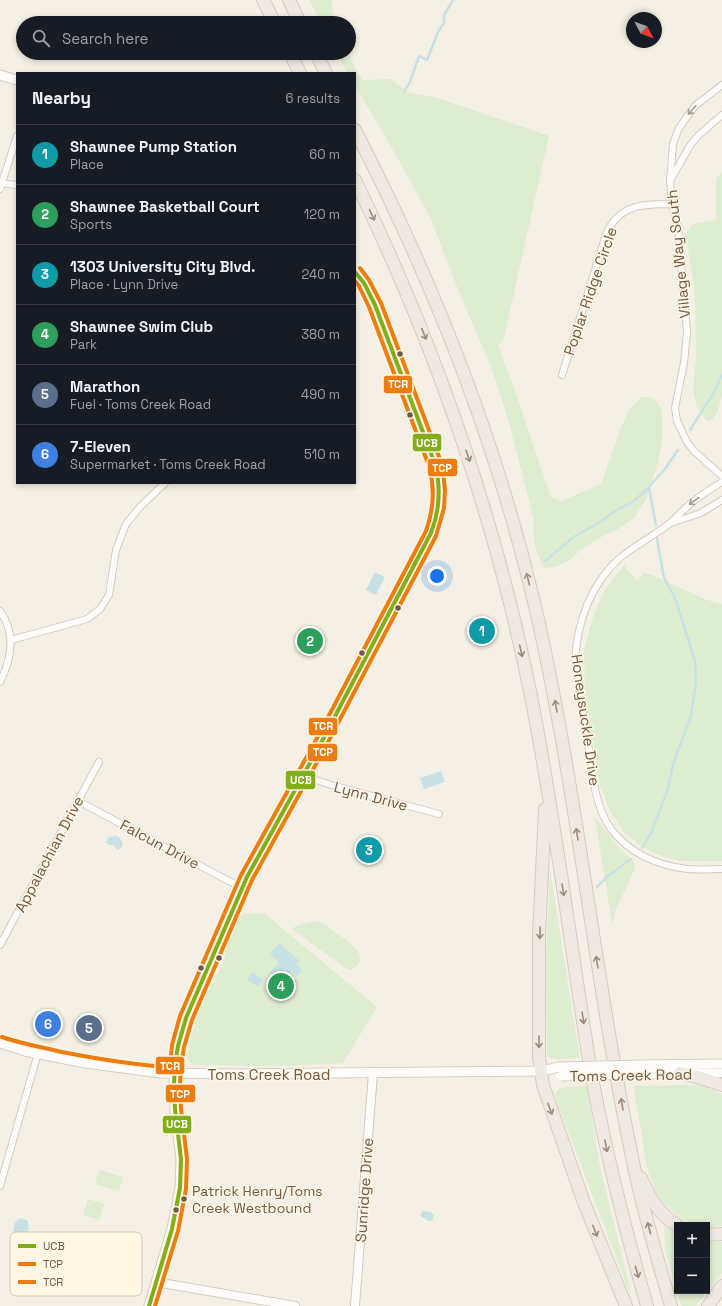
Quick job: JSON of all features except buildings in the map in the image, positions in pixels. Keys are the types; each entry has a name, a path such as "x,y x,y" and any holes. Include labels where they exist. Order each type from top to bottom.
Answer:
{"highway":[{"path":"263,0 271,16"},
{"path":"289,0 297,16"},
{"path":"294,60 300,72"},
{"path":"320,60 326,72"},
{"path":"356,132 390,200 447,328 484,430 517,533 535,605 555,697 604,1001 631,1156 648,1227 671,1306"},
{"path":"356,182 390,254 418,319 445,390 474,475 490,528 512,613 532,702 590,1062 609,1160 626,1233 647,1306"},
{"path":"546,782 539,935 539,1057 541,1071 546,1097 603,1251 626,1306"},
{"path":"680,1073 722,1085"},
{"path":"631,1156 647,1191 658,1209 674,1223"},
{"path":"710,1235 722,1234"},
{"path":"708,1306 722,1286"}],"main road":[{"path":"0,75 16,80"},
{"path":"149,1306 174,1220 181,1182 181,1159 175,1109 174,1073 178,1046 186,1018 242,888 303,776 431,533 440,501 440,485 435,464 375,305 364,283 356,273"},
{"name":"Toms Creek Road","path":"0,1043 25,1051 85,1063 174,1073 236,1074 541,1071 559,1067 643,1069 680,1073"},
{"name":"Toms Creek Road","path":"541,1071 561,1076 722,1064"}],"street":[{"name":"Village Way South","path":"722,85 695,106 678,130 673,144 670,181 672,204 678,227 687,332 684,363 675,408 677,420 687,442 694,451 722,476"},
{"name":"Village Way South","path":"670,181 681,159 691,144 722,115"},
{"path":"16,139 1,185 16,185"},
{"name":"Poplar Ridge Circle","path":"562,374 606,235 612,224 620,215 637,206 672,204"},
{"name":"Honeysuckle Drive","path":"722,482 690,504 670,523 620,558 604,576 594,592 581,620 575,661 594,789 600,809 610,828 624,844 641,855 665,865 689,869 722,869"},
{"path":"11,640 23,638 87,619 100,609 109,595 116,550 126,524 140,507 164,484"},
{"name":"Honeysuckle Drive","path":"670,523 701,513 722,500"},
{"path":"0,611 6,620 11,640 9,659 0,682"},
{"name":"Appalachian Drive","path":"0,945 99,762"},
{"name":"Lynn Drive","path":"303,776 334,786 438,814"},
{"name":"Falcun Drive","path":"78,801 242,888"},
{"path":"0,1186 38,1053"},
{"name":"Sunridge Drive","path":"355,1306 374,1073"},
{"name":"Toms Creek Road","path":"680,1073 722,1073"},
{"path":"156,1282 295,1306"}],"green space":[{"path":"309,0 331,0 334,16 317,16"},
{"path":"340,60 351,60 358,74 364,80 390,79 410,93 435,97 549,136 503,342 498,345 551,497 562,502 601,484 622,425 630,409 641,397 650,397 658,403 662,411 662,443 646,500 633,519 582,549 568,561 556,567 544,568 536,550 533,534 534,520 510,426 492,369 459,292 430,217 384,134 356,88 356,72 346,72"},
{"path":"722,173 722,395 714,419 707,421 697,407 693,391 696,355 695,295 686,239 687,232 693,224 716,220 716,179"},
{"path":"624,565 637,582 644,573 652,575 707,600 722,604 722,861 679,861 655,854 638,844 623,831 610,811 600,785 585,696 584,649 593,617 604,591"},
{"path":"310,630 319,634 310,651 302,647"},
{"path":"595,817 620,849 635,864 635,868 615,912 612,924"},
{"path":"550,868 580,1058 552,1059 547,1056 546,959"},
{"path":"240,913 265,914 377,1007 343,1063 288,1066 193,1065 188,1060 187,1056 194,1027 207,990 214,981 224,961 226,946"},
{"path":"313,921 320,922 343,937 357,950 360,955 360,960 357,965 351,970 345,968 292,929 296,926"},
{"path":"699,1085 722,1094 722,1226 710,1227 710,1222 690,1222 685,1220 668,1208 655,1190 647,1168 633,1086"},
{"path":"587,1086 599,1162 633,1302 556,1100 556,1093 558,1090 569,1087"},
{"path":"99,1170 123,1177 119,1191 95,1184"},
{"path":"88,1199 104,1204 99,1220 83,1215"},
{"path":"664,1226 674,1231 674,1282 665,1251"},
{"path":"710,1242 722,1242 722,1273 710,1288"},
{"path":"677,1294 705,1294 696,1306 682,1306"}],"water":[{"path":"375,572 385,577 376,595 366,590"},
{"path":"441,771 445,782 424,789 420,778"},
{"path":"117,836 121,839 122,844 122,847 118,850 114,845 109,845 106,842 109,837"},
{"path":"279,943 300,961 296,964 303,970 297,976 291,971 281,982 270,973 279,962 270,954"},
{"path":"253,972 263,980 258,987 247,979"},
{"path":"423,1211 431,1212 434,1215 431,1221 428,1221 420,1215"},
{"path":"20,1218 27,1220 29,1226 28,1232 13,1232 14,1225"}],"waterway":[{"path":"404,92 410,82 419,56 427,60 438,32 444,23 444,15 453,0"},
{"path":"690,430 713,394 722,375"},
{"path":"545,561 575,536 634,501 665,469 678,450"},
{"path":"649,488 656,525"},
{"path":"642,848 651,833 668,789 673,764 691,716 696,681 695,661 675,598 664,578 657,539"},
{"path":"597,887 609,875 631,859"}],"transit line":[{"name":"TCP","path":"155,1306 178,1231 186,1189 187,1159 181,1109 180,1084 184,1047 192,1020 252,880 326,746 436,536 444,508 445,490 441,462 381,303 369,280 360,268"},
{"name":"UCB","path":"149,1306 172,1229 180,1188 181,1159 175,1109 174,1084 178,1046 186,1018 247,877 321,743 431,533 438,507 439,490 435,464 375,305 364,283 356,273"},
{"name":"TCR","path":"2,1037 17,1042 89,1057 170,1067 172,1045 180,1016 241,875 316,740 426,531 431,515 433,498 429,466 369,307 356,282"}],"place":[{"name":"Shawnee Pump Station","path":"482,631"},
{"name":"Shawnee Basketball Court","path":"310,641"},
{"name":"1303 University City Blvd.","path":"369,850"},
{"name":"Shawnee Swim Club","path":"281,986"},
{"name":"7-Eleven","path":"48,1024"},
{"name":"Marathon","path":"89,1028"},
{"name":"Patrick Henry/Toms Creek Westbound","path":"184,1199"}]}
